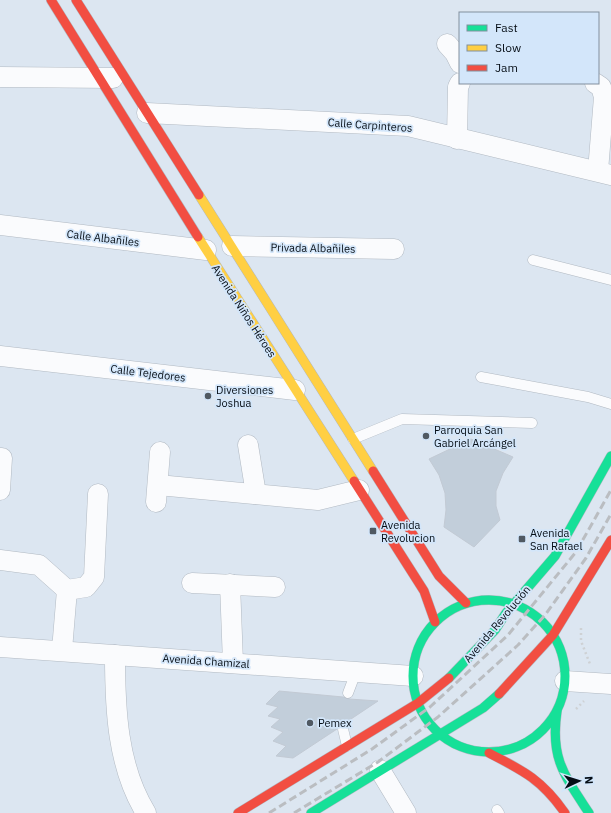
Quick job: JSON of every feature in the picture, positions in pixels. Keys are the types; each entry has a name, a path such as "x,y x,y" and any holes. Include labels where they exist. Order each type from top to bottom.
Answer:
{"main road":[{"name":"Avenida Niños Héroes","path":"52,0 206,250 424,591 435,622"},
{"path":"76,0 439,576 466,602"},
{"name":"Avenida Revolución","path":"238,813 418,704 468,661 495,630 506,613 555,556 611,456"},
{"path":"311,813 483,708 504,690 553,635 611,540"},
{"path":"557,712 545,729 536,737 520,747 489,753 472,751 458,746 439,734 429,724 418,704 413,676 414,662 419,644 435,622 450,610 466,602 483,599 500,600 515,604 531,612 553,635 563,656 565,681 564,694 557,712 554,734 555,750 571,784 589,813"},
{"path":"489,753 527,771 542,783 554,796 565,813"}],"street":[{"path":"447,44 455,53 459,61"},
{"path":"0,77 125,78"},
{"path":"457,139 458,87 460,84"},
{"path":"596,84 601,87 604,97 604,173"},
{"name":"Calle Carpinteros","path":"147,113 408,126 457,139 604,173"},
{"name":"Calle Albañiles","path":"0,225 206,250"},
{"name":"Privada Albañiles","path":"232,246 394,249"},
{"name":"Calle Tejedores","path":"0,356 295,390"},
{"path":"248,445 256,494"},
{"path":"160,452 157,494 256,494 318,500 359,490"},
{"path":"0,458 2,458 0,490"},
{"path":"67,590 86,587 94,577 98,494"},
{"path":"0,560 39,565 67,590"},
{"path":"192,583 275,587"},
{"path":"230,584 232,663"},
{"path":"62,650 67,590"},
{"name":"Avenida Chamizal","path":"0,647 62,650 413,676"},
{"path":"115,655 115,700 123,760 139,802 146,813"},
{"path":"565,681 605,683"},
{"path":"380,770 406,813"}],"lane":[{"path":"533,260 611,280"},
{"path":"481,377 588,397 611,404"},
{"path":"353,439 402,420 532,423"},
{"path":"348,692 356,672"},
{"path":"343,729 347,746"}],"path":[{"path":"581,626 582,641 589,662 605,683"}],"building":[{"path":"471,439 513,457 503,473 496,491 496,506 500,520 474,547 444,527 446,510 445,493 439,475 429,459"},
{"name":"Pemex","path":"279,691 378,701 345,723 339,724 337,729 293,758 276,756 286,746 273,741 283,732 271,727 280,719 268,716 278,707 266,704"}],"railway":[{"path":"269,813 372,749 430,707 508,635 576,552 611,490"},
{"path":"294,813 378,762 438,717 518,645 545,615 586,558 611,514"}],"traffic: fast":[{"path":"449,678 495,630 506,613 555,556 611,456"},
{"path":"496,600 518,605 543,622 560,647 564,661 565,676 564,691 560,705 543,730 518,747 504,751 482,752 460,747 441,735 430,724 418,705 414,691 413,669 418,647 430,628 441,617 460,605 474,601 496,600"},
{"path":"311,813 483,708 499,694"},
{"path":"557,711 555,727 557,754 572,788 589,813"}],"traffic: slow":[{"path":"199,195 373,471"},
{"path":"198,237 354,481"}],"traffic: jam":[{"path":"51,0 198,237"},
{"path":"76,0 199,195"},
{"path":"373,471 439,576 466,603"},
{"path":"354,481 424,591 435,622"},
{"path":"499,694 553,635 611,540"},
{"path":"238,813 418,703 449,678"},
{"path":"489,753 532,777 548,792 565,813"}],"place":[{"name":"Diversiones Joshua","path":"208,396"},
{"name":"Parroquia San Gabriel Arcángel","path":"426,436"},
{"name":"Avenida Revolucion","path":"373,531"},
{"name":"Avenida San Rafael","path":"522,539"},
{"name":"Pemex","path":"310,723"}]}
